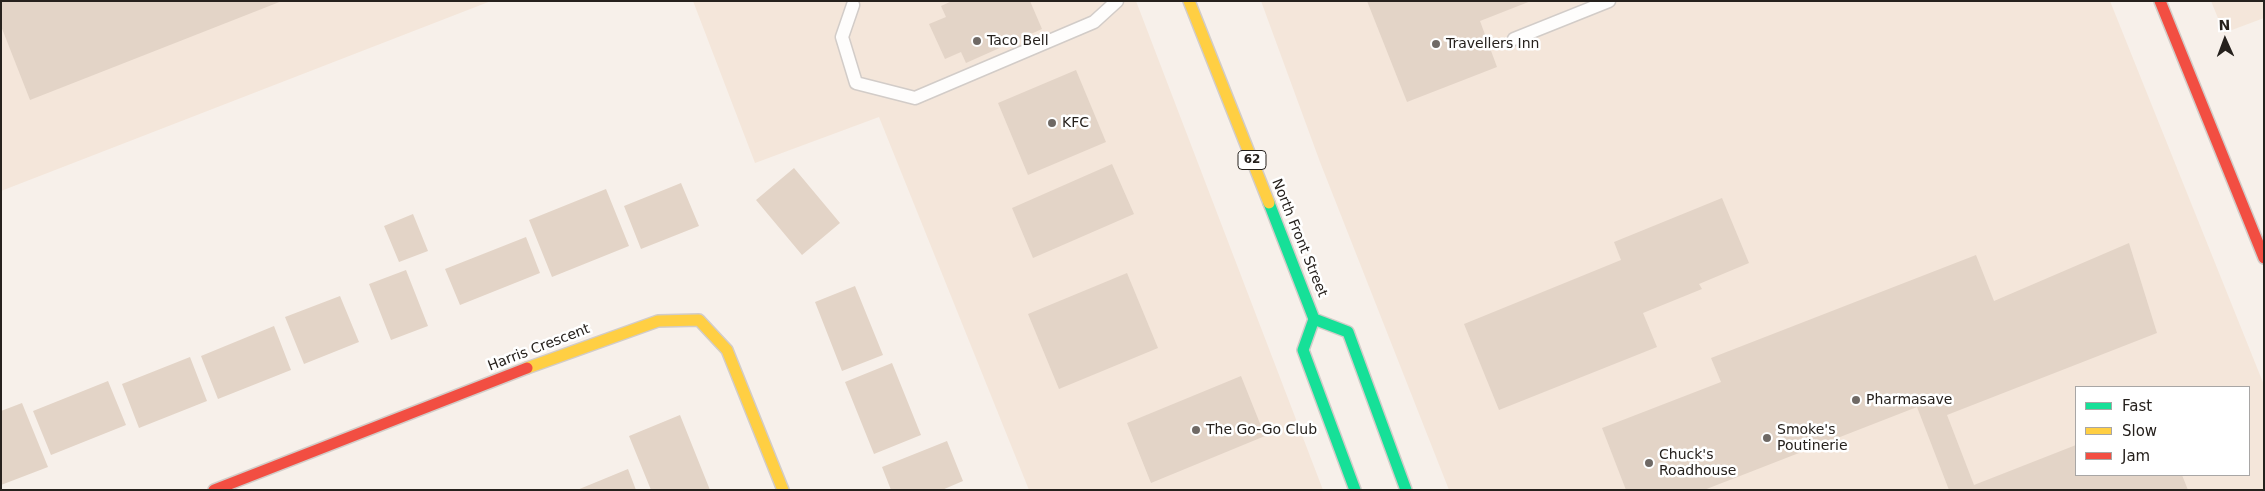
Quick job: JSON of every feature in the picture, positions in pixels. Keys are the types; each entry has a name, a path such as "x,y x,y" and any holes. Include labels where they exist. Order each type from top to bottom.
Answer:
{"street":[{"name":"North Front Street","path":"1189,1 1314,318 1303,350 1355,490"},
{"path":"2160,1 2264,258"},
{"name":"North Front Street","path":"1314,318 1348,332 1406,490"},
{"name":"Harris Crescent","path":"214,490 558,356 658,321 699,320 727,350 783,490"}],"lane":[{"path":"853,5 842,37 856,83 915,98 1094,22 1118,1"},
{"path":"1514,39 1609,1"}],"shaded area":[{"path":"1,1 491,1 1,191"},
{"path":"693,1 1136,1 1323,490 1029,490 879,117 755,163"},
{"path":"1261,1 2110,1 2264,385 2264,490 1449,490 1320,162"},
{"path":"2211,1 2264,1 2264,18 2224,33"}],"building":[{"path":"1,1 282,1 30,100 1,26"},
{"name":"Taco Bell","path":"952,1 1030,1 1042,29 966,63 961,52 945,59 929,24 946,17 941,6"},
{"name":"Travellers Inn","path":"1367,1 1531,1 1480,21 1497,67 1407,102"},
{"name":"KFC","path":"1076,70 1106,142 1028,175 998,103"},
{"path":"1112,164 1134,214 1033,258 1012,208"},
{"path":"794,168 840,223 802,255 756,200"},
{"path":"681,183 699,226 641,249 624,206"},
{"path":"606,189 629,246 552,277 529,220"},
{"path":"1722,198 1749,263 1699,284 1702,289 1643,313 1657,347 1499,410 1464,324 1621,260 1614,242"},
{"path":"413,214 428,251 399,262 384,226"},
{"path":"526,237 540,273 460,305 445,269"},
{"path":"2129,243 2157,333 1947,415 1974,485 2075,445 2075,476 2182,476 2188,490 1949,490 1917,407 1704,490 1626,490 1602,428 1721,382 1711,358 1976,255 1994,301"},
{"path":"406,270 428,326 391,340 369,284"},
{"path":"1127,273 1158,348 1059,389 1028,314"},
{"path":"855,286 883,355 842,371 815,302"},
{"path":"340,296 359,342 304,364 285,317"},
{"path":"274,326 291,370 218,399 201,356"},
{"path":"190,357 207,401 139,428 122,384"},
{"path":"892,363 921,435 874,454 845,382"},
{"name":"The Go-Go Club","path":"1241,376 1265,436 1151,483 1127,423"},
{"path":"108,381 126,425 51,455 33,411"},
{"path":"22,403 48,467 1,485 1,411"},
{"path":"680,415 710,490 651,490 629,436"},
{"path":"947,441 963,481 942,490 891,490 882,467"},
{"path":"628,469 636,490 577,490"}],"traffic: fast":[{"path":"1269,203 1314,319 1303,350 1355,490"},
{"path":"1314,319 1348,332 1406,490"}],"traffic: slow":[{"path":"1189,1 1269,203"},
{"path":"527,368 658,321 699,320 727,350 783,490"}],"traffic: jam":[{"path":"2160,1 2264,258"},
{"path":"214,490 527,368"}],"place":[{"name":"Taco Bell","path":"977,41"},
{"name":"Travellers Inn","path":"1436,44"},
{"name":"KFC","path":"1052,123"},
{"name":"Pharmasave","path":"1856,400"},
{"name":"The Go-Go Club","path":"1196,430"},
{"name":"Smoke's Poutinerie","path":"1767,438"},
{"name":"Chuck's Roadhouse","path":"1649,463"}]}
